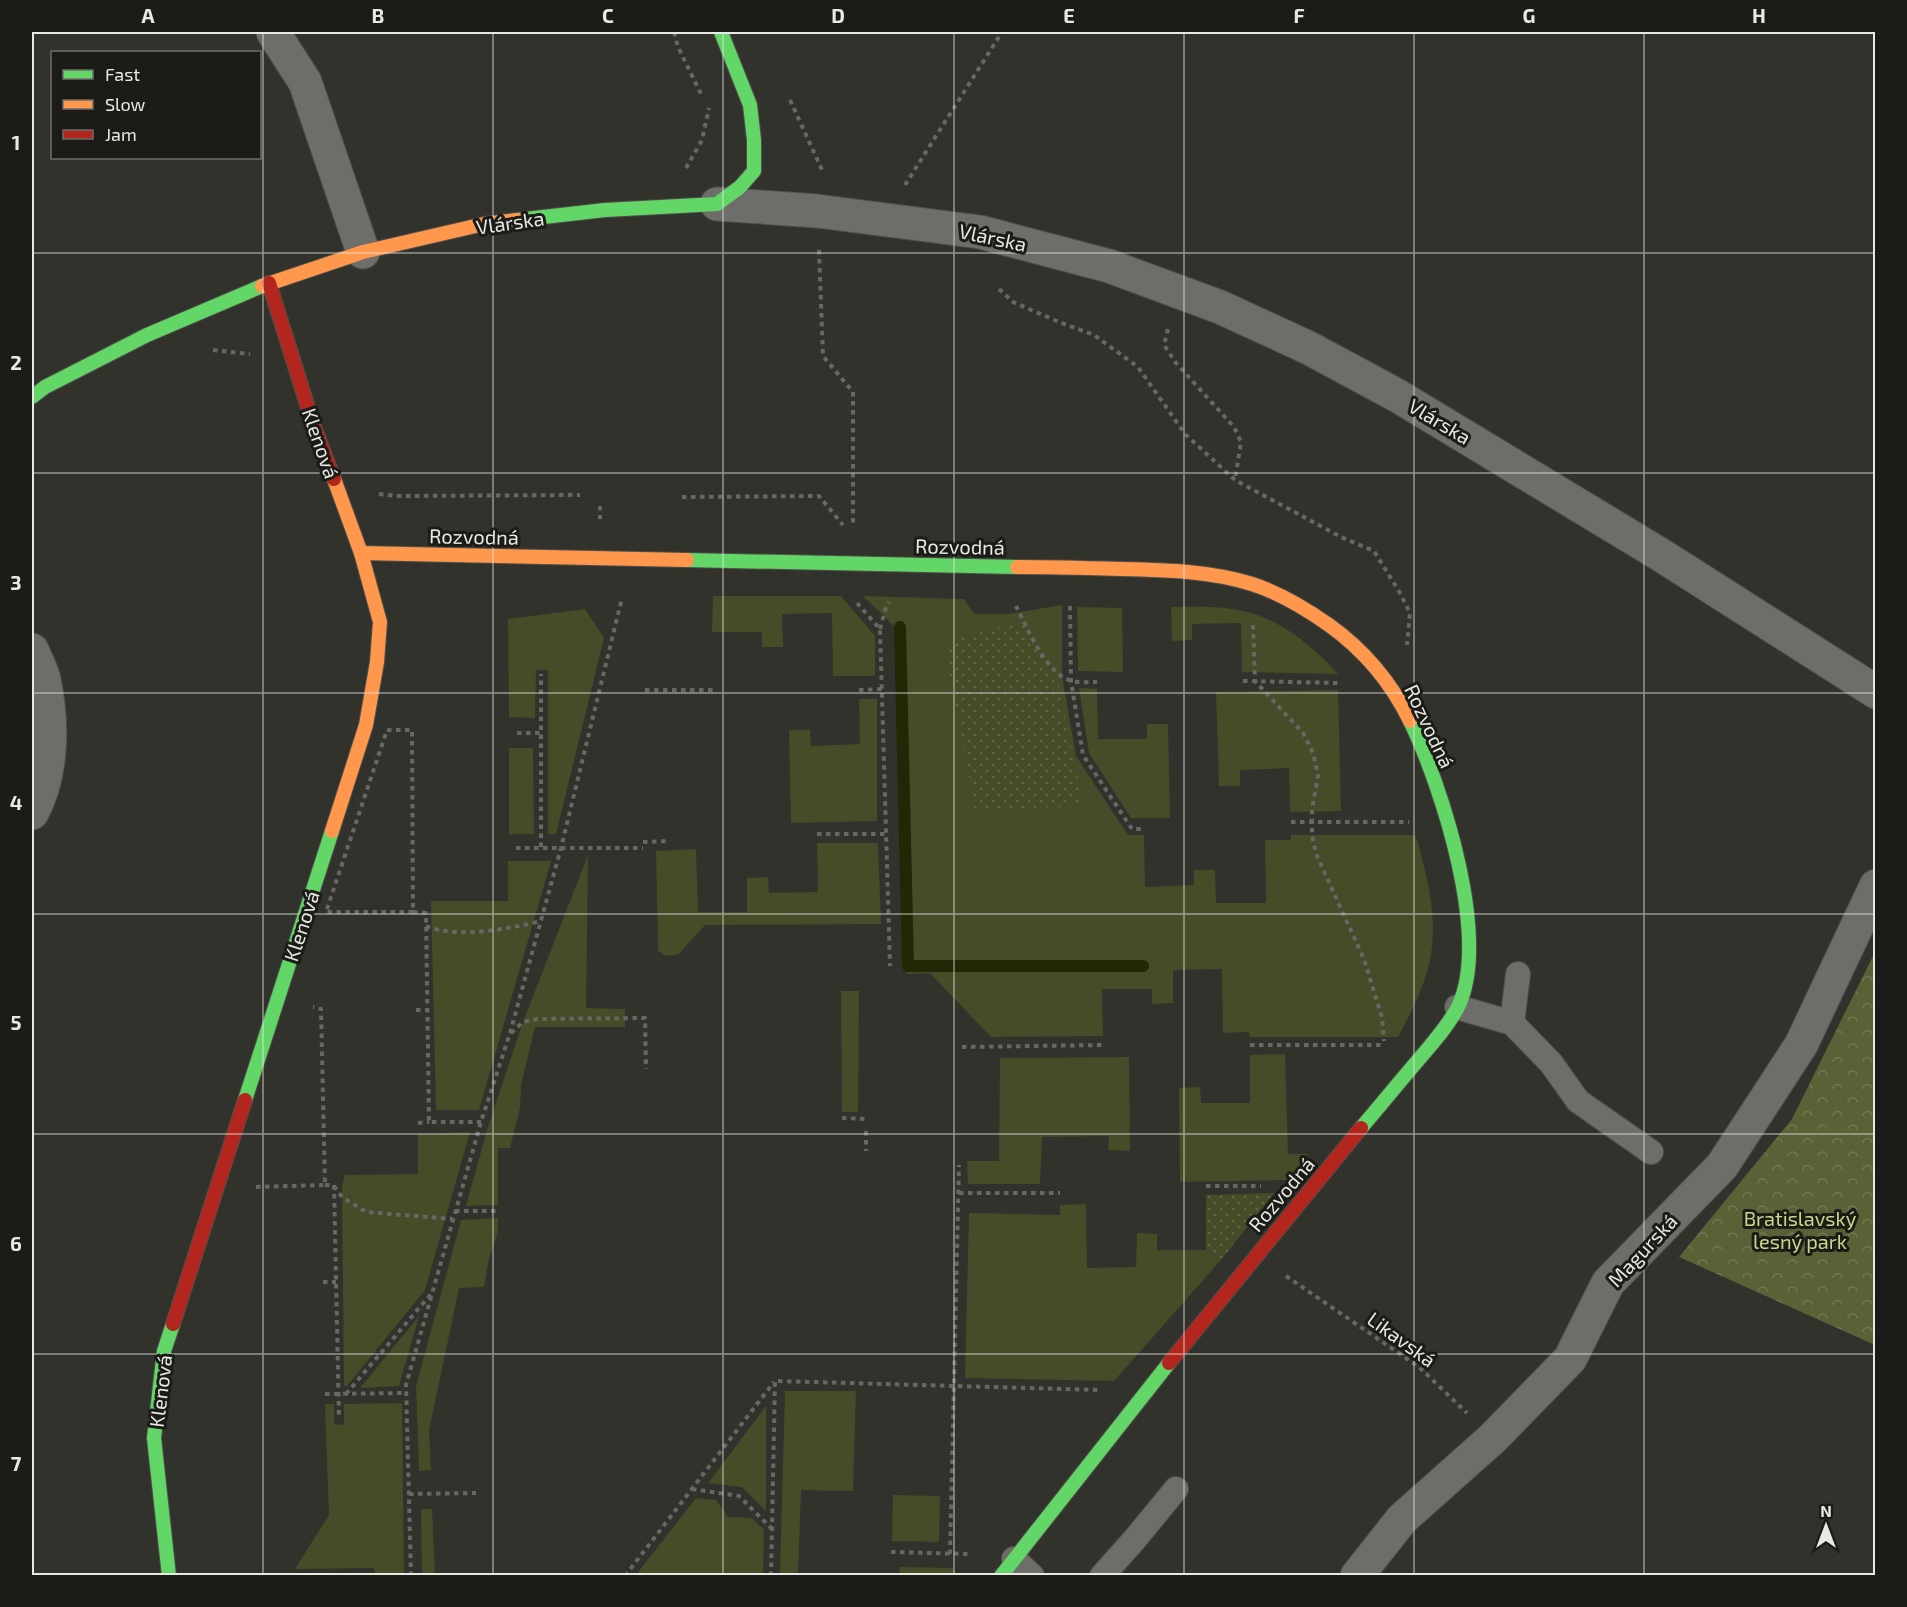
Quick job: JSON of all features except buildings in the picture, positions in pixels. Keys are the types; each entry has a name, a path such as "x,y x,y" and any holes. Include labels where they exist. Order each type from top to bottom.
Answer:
{"street":[{"path":"273,32 305,82 363,252"},
{"path":"717,204 740,187 754,171 754,140 750,105 721,32"},
{"name":"Vlárska","path":"32,397 45,387 147,335 269,283 363,252 484,224 605,210 717,204 817,211 980,232 1109,266 1220,307 1309,348 1398,396 1661,555 1875,692"},
{"name":"Klenová","path":"170,1575 154,1438 164,1351 366,725 377,662 380,622 361,553 314,427 269,283"},
{"name":"Rozvodná","path":"361,553 1176,570 1232,578 1287,598 1315,614 1361,652 1393,688 1423,750 1447,822 1458,867 1464,900 1468,953 1465,985 1457,1007 1425,1052 1255,1256 1007,1567"},
{"path":"32,650 44,679 49,726 48,764 39,800 32,813"},
{"name":"Magurská","path":"1357,1575 1402,1519 1493,1438 1570,1359 1608,1283 1722,1166 1801,1045 1875,886"}],"lane":[{"path":"1512,1023 1518,974"},
{"path":"1457,1007 1512,1023 1551,1063 1578,1101 1651,1152"},
{"path":"1101,1575 1135,1539 1176,1489"},
{"path":"1007,1567 1032,1575"}],"path":[{"path":"674,32 678,47 709,108 702,140 683,172"},
{"path":"900,194 1002,32"},
{"path":"817,211 823,356 853,392 853,537 846,564 844,588 880,629"},
{"path":"999,289 1013,302 1094,335 1138,367 1185,434 1235,480 1341,537 1374,551 1410,613 1408,643 1393,688"},
{"path":"1159,324 1178,332"},
{"path":"1169,328 1164,345 1176,363 1234,427 1241,442 1235,480"},
{"path":"375,493 398,496 580,495"},
{"path":"411,1575 406,1385 481,1122 510,1034 541,921 622,597"},
{"path":"1070,597 1071,681 1083,755 1132,829 1144,829"},
{"path":"890,966 880,629 886,607 892,598"},
{"path":"1016,606 1040,652 1052,667 1071,681 1097,682"},
{"path":"1250,1045 1385,1045 1376,992 1350,926 1316,854 1312,822 1318,776 1313,753 1303,732 1255,681 1253,614"},
{"path":"541,674 541,847"},
{"path":"1243,681 1346,683"},
{"path":"859,690 883,689"},
{"path":"645,690 713,690"},
{"path":"413,912 412,730 387,730 326,912 426,913 429,1122"},
{"path":"517,732 542,733"},
{"path":"1291,822 1419,822"},
{"path":"817,834 887,834"},
{"path":"643,842 670,841"},
{"path":"516,848 643,848"},
{"path":"426,926 444,930 500,930 541,921"},
{"path":"305,1005 321,1009 325,1185"},
{"path":"416,1010 427,1010"},
{"path":"510,1034 523,1022 537,1019 645,1018 646,1069"},
{"path":"962,1047 1103,1045"},
{"path":"842,1118 866,1119"},
{"path":"418,1123 481,1122"},
{"path":"866,1131 866,1151"},
{"path":"950,1554 950,1455 955,1386 959,1165"},
{"path":"248,1187 334,1185"},
{"path":"334,1185 342,1197 366,1212 453,1219"},
{"path":"334,1185 339,1419"},
{"path":"1206,1186 1271,1186"},
{"path":"958,1193 1060,1193"},
{"path":"456,1211 498,1211"},
{"name":"Likavská","path":"1285,1276 1419,1367 1493,1438"},
{"path":"323,1282 336,1282"},
{"path":"346,1394 432,1293"},
{"path":"775,1382 1110,1390"},
{"path":"625,1575 775,1382"},
{"path":"771,1575 775,1382"},
{"path":"326,1394 406,1392"},
{"path":"692,1489 739,1496 772,1528"},
{"path":"409,1494 476,1493"},
{"path":"891,1552 978,1554"}],"green space":[{"path":"713,596 841,596 875,636 875,676 833,676 832,613 782,614 783,647 762,647 762,632 712,632"},
{"path":"863,596 964,599 974,614 1008,614 1062,605 1062,676 1076,756 1128,835 1144,835 1145,887 1194,885 1194,870 1215,870 1216,903 1266,903 1265,840 1291,840 1291,835 1415,835 1431,903 1432,943 1425,979 1398,1037 1250,1037 1249,1032 1223,1033 1222,969 1173,970 1173,1003 1152,1004 1152,989 1102,989 1103,1036 991,1037 930,973 907,974 896,628"},
{"path":"1077,607 1122,608 1123,672 1078,671"},
{"path":"1171,607 1224,608 1262,617 1291,632 1338,674 1242,672 1241,623 1192,624 1192,640 1172,641"},
{"path":"585,609 604,638 556,834 548,834 548,670 536,670 535,718 509,717 508,619"},
{"path":"1024,621 1057,678 1083,806 975,810 945,646 953,638"},
{"path":"1079,688 1097,689 1098,739 1147,739 1147,724 1168,724 1170,818 1131,818 1089,753"},
{"path":"1338,690 1341,811 1290,812 1289,768 1240,770 1240,786 1219,786 1216,692"},
{"path":"859,699 877,699 877,821 791,823 789,730 810,730 811,746 860,744"},
{"path":"509,748 533,748 534,834 509,834"},
{"path":"817,843 878,843 881,924 705,925 679,954 666,956 658,951 656,851 696,849 698,912 747,912 747,878 768,877 769,893 818,892"},
{"path":"588,855 586,1008 625,1009 625,1027 535,1027 521,1085 520,1108 510,1148 498,1148 498,1205 466,1206 487,1130 523,1022"},
{"path":"508,861 551,861 479,1110 436,1110 431,901 508,901"},
{"name":"Bratislavský lesný park","path":"1875,952 1875,1345 1679,1257 1792,1119"},
{"path":"841,991 859,991 858,1112 842,1112"},
{"path":"1285,1054 1288,1154 1308,1154 1288,1180 1180,1182 1179,1088 1200,1087 1201,1103 1250,1103 1250,1055"},
{"path":"1129,1057 1130,1151 1108,1150 1109,1136 1042,1137 1040,1184 968,1184 967,1161 999,1161 1000,1058"},
{"path":"470,1132 425,1290 347,1386 344,1386 342,1186 345,1175 418,1174 418,1134"},
{"path":"1274,1193 1221,1260 1206,1250 1206,1195"},
{"path":"1086,1204 1087,1268 1136,1267 1137,1233 1157,1234 1157,1250 1206,1250 1221,1260 1114,1381 965,1378 969,1213 1060,1215 1060,1205"},
{"path":"498,1218 498,1232 489,1258 484,1287 459,1288 429,1430 431,1470 419,1471 416,1386 461,1220"},
{"path":"419,1316 399,1386 360,1388"},
{"path":"785,1391 856,1391 853,1491 801,1490 798,1575 780,1575"},
{"path":"402,1403 404,1575 375,1575 374,1568 295,1569 329,1515 325,1404 334,1404 334,1424 344,1425 344,1404"},
{"path":"766,1406 766,1511 742,1487 708,1483"},
{"path":"893,1495 940,1496 939,1542 892,1541"},
{"path":"696,1498 716,1500 728,1517 752,1518 764,1530 763,1575 636,1575"},
{"path":"421,1509 432,1509 435,1575 422,1575"},
{"path":"900,1567 953,1568 956,1575 899,1575"}],"waterway":[{"path":"900,627 908,966 1143,966"}],"traffic: fast":[{"path":"517,220 605,210 717,204 740,187 754,171 754,140 750,105 721,32"},
{"path":"32,397 45,387 147,335 262,286"},
{"path":"687,560 1017,567"},
{"path":"1361,1128 1449,1022 1458,1007 1467,978 1469,942 1466,904 1458,863 1436,784 1410,721"},
{"path":"245,1100 332,831"},
{"path":"169,1576 154,1438 164,1351 173,1324"},
{"path":"1001,1576 1169,1363"}],"traffic: slow":[{"path":"262,286 363,252 484,224 517,220"},
{"path":"332,831 366,725 377,662 380,622 361,553 334,479"},
{"path":"361,553 687,560"},
{"path":"1017,567 1188,572 1220,576 1252,584 1282,596 1311,613 1354,645 1385,680 1410,721"}],"traffic: jam":[{"path":"269,283 314,427 334,479"},
{"path":"173,1324 245,1100"},
{"path":"1169,1363 1361,1128"}]}
